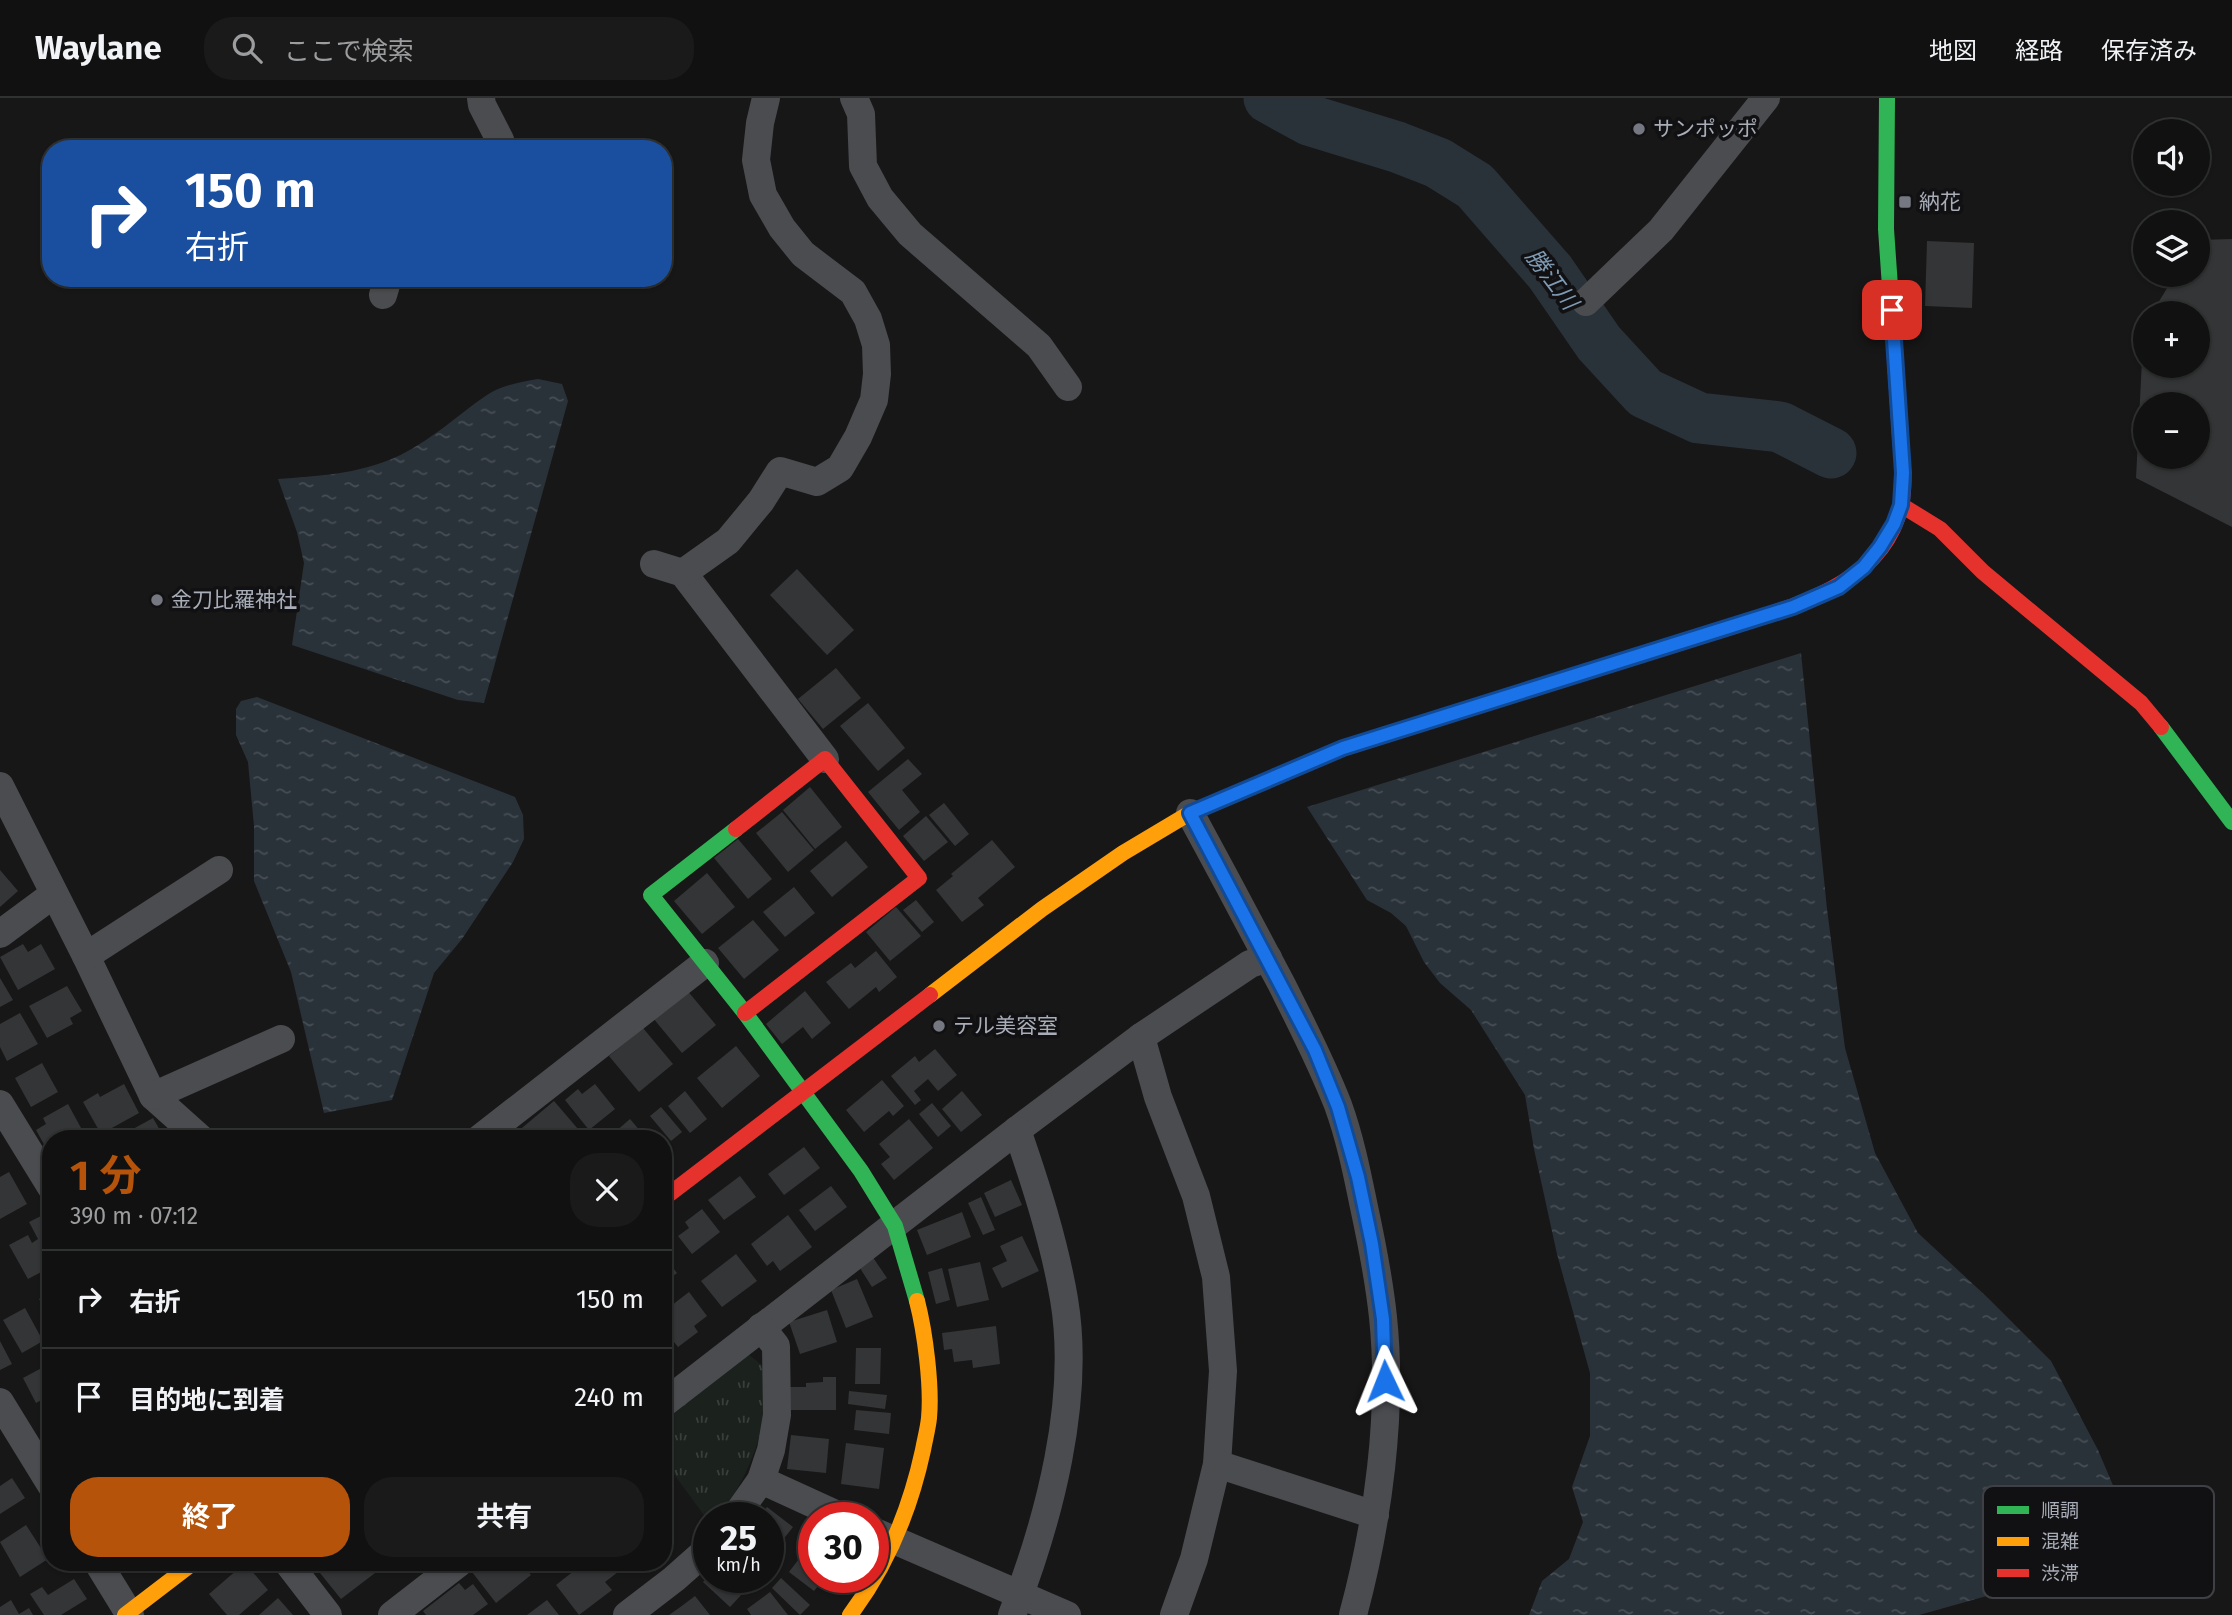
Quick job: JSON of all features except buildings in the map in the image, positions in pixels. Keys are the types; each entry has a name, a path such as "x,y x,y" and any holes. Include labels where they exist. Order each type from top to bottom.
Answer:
{"street":[{"path":"481,98 500,140"},
{"path":"683,573 728,541 761,501 780,471 817,482 840,468 858,437 874,400 876,345 868,319 853,292 803,254 782,228 764,195 756,160 766,98"},
{"path":"854,98 861,114 863,166 880,198 910,234 1039,346 1068,387"},
{"path":"1586,302 1661,230 1766,98"},
{"path":"672,1192 1042,909 1124,853 1190,813 1343,748 1793,607 1839,587 1864,567 1894,524 1901,505 1903,473 1886,229 1887,98"},
{"path":"1901,505 1940,529 1983,572 2141,704 2177,746 2232,822"},
{"path":"654,564 683,573 825,760 919,878 744,1013"},
{"path":"825,760 651,895 744,1013 861,1171 895,1226 918,1305 929,1418 916,1482 889,1528"},
{"path":"0,786 153,1096 191,1130"},
{"path":"1190,813 1315,1050 1338,1107 1358,1177 1372,1244 1383,1319 1385,1381 1382,1450 1375,1515 1353,1615"},
{"path":"86,956 219,870"},
{"path":"0,934 54,894"},
{"path":"672,1397 1141,1037 1250,964 1268,958"},
{"path":"491,1130 705,963"},
{"path":"1141,1037 1158,1097 1196,1196 1216,1277 1223,1371 1217,1464 1194,1559 1174,1615"},
{"path":"153,1096 281,1039"},
{"path":"0,1104 42,1172"},
{"path":"1017,1130 1043,1207 1064,1300 1069,1371 1056,1475 1017,1604"},
{"path":"746,1502 761,1480 771,1450 777,1415 776,1346 761,1327"},
{"path":"0,1402 42,1470"},
{"path":"1217,1464 1375,1515"},
{"path":"761,1480 809,1502"},
{"path":"889,1539 1017,1604 1067,1615"},
{"path":"627,1615 693,1562"},
{"path":"103,1571 128,1614 183,1571"},
{"path":"294,1571 328,1615"},
{"path":"392,1615 449,1571"},
{"path":"850,1615 866,1593"}],"green space":[{"path":"748,1354 763,1366 764,1415 751,1461 736,1491 729,1502 694,1502 672,1471 672,1412"}],"water":[{"path":"538,379 562,384 568,401 484,703 458,700 292,645 304,563 297,532 278,479 366,468 394,458 419,444 493,392 512,384"},
{"path":"1801,653 1827,909 1845,1048 1875,1153 1918,1233 2051,1361 2098,1450 2113,1486 1983,1486 1983,1597 1919,1615 1529,1615 1542,1581 1569,1559 1583,1522 1572,1487 1590,1436 1590,1373 1557,1254 1525,1095 1471,1010 1440,983 1424,962 1406,926 1391,913 1367,900 1307,807"},
{"path":"257,697 515,797 523,815 524,839 513,862 462,939 434,973 392,1100 324,1113 291,972 254,881 254,826 248,762 236,735 236,709 241,701"}],"waterway":[{"name":"勝江川","path":"1269,98 1309,120 1397,147 1438,163 1475,186 1550,272 1599,343 1645,393 1699,418 1780,427 1831,453"}],"traffic: fast":[{"path":"1887,98 1886,229 1893,330"},
{"path":"1372,739 1640,655"},
{"path":"2161,727 2232,822"},
{"path":"736,829 651,895 745,1013 861,1171 895,1226 917,1301"}],"traffic: slow":[{"path":"930,995 1042,909 1123,853 1190,813 1343,748 1372,739"},
{"path":"850,1615 875,1577 896,1537 923,1450 929,1418 930,1391 917,1301"},
{"path":"125,1615 183,1571"}],"traffic: jam":[{"path":"1640,655 1813,598 1859,571 1877,553 1892,531 1901,505 1903,488 1893,330"},
{"path":"1901,505 1940,529 1983,572 2141,703 2161,727"},
{"path":"736,829 825,759 919,878 745,1013"},
{"path":"672,1192 930,995"}],"place":[{"name":"サンポッポ","path":"1639,129"},
{"name":"納花","path":"1905,202"},
{"name":"金刀比羅神社","path":"157,600"},
{"name":"テル美容室","path":"939,1026"}],"route":[{"path":"1385,1381 1383,1319 1372,1244 1358,1177 1338,1107 1315,1050 1190,813 1343,748 1793,607 1839,587 1864,567 1880,547 1894,524 1901,505 1903,473 1892,310"}]}
